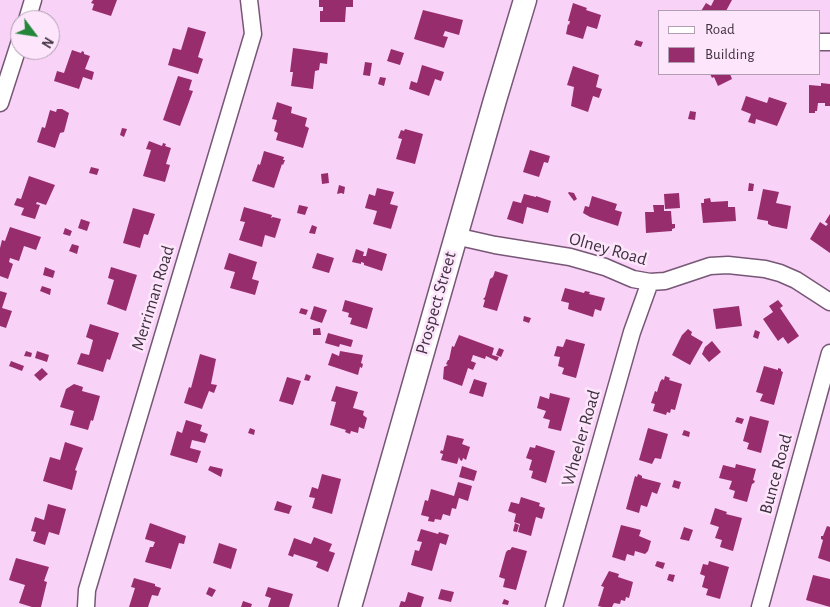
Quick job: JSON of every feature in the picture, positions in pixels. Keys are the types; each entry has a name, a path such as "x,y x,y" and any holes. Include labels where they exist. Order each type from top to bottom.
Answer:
{"main road":[{"name":"Prospect Street","path":"350,607 525,0"}],"street":[{"name":"Merriman Road","path":"86,607 87,590 253,34 249,0"},
{"path":"0,103 14,60"},
{"name":"Olney Road","path":"456,236 495,245 570,257 590,262 634,279 650,282 665,281 710,266 749,266 780,272 830,302"},
{"name":"Wheeler Road","path":"554,607 632,332 650,282"},
{"name":"Bunce Road","path":"760,607 830,353"}],"building":[{"path":"93,0 117,0 111,16 92,10 94,4 91,3"},
{"path":"319,0 353,0 353,7 346,7 345,22 320,22 320,11 323,11 323,7 319,7"},
{"path":"714,0 732,0 727,10 702,10 706,3 711,6"},
{"path":"573,3 601,15 597,29 587,26 583,39 566,34"},
{"path":"423,10 463,20 459,35 445,31 443,36 448,37 444,48 414,39"},
{"path":"188,27 206,32 198,57 203,59 198,74 168,65 173,48 181,50"},
{"path":"636,40 643,42 641,47 634,45"},
{"path":"293,48 328,53 327,64 320,63 319,70 315,71 313,89 291,86 293,72 290,72"},
{"path":"391,49 404,53 400,65 387,61"},
{"path":"72,50 81,53 82,51 90,56 85,69 94,72 92,80 83,77 79,89 54,81 57,71 64,73"},
{"path":"365,62 372,63 370,76 363,75"},
{"path":"422,65 444,72 441,81 435,79 429,96 409,89 411,81 417,83"},
{"path":"573,66 599,75 596,87 602,89 599,98 593,96 588,112 571,106 574,87 567,85"},
{"path":"710,75 730,75 732,79 718,86 714,77 712,78"},
{"path":"178,76 192,80 189,90 193,91 180,126 163,120"},
{"path":"380,77 386,78 384,86 378,84"},
{"path":"821,83 830,84 830,106 825,106 825,103 818,103 817,111 809,113 809,85 821,86"},
{"path":"746,96 767,103 769,97 787,103 777,126 756,119 755,124 748,122 751,114 741,110"},
{"path":"277,102 292,107 291,113 307,118 305,126 309,128 303,148 276,140 278,133 274,131 277,120 272,119"},
{"path":"57,109 62,109 69,113 64,132 60,133 55,148 37,142 42,127 45,128 50,110 56,112"},
{"path":"690,111 696,112 695,120 688,119"},
{"path":"122,128 127,129 124,137 120,135"},
{"path":"405,129 423,134 415,164 396,159 402,139 398,138 401,130 404,131"},
{"path":"149,141 162,146 163,143 171,148 166,164 170,165 165,182 143,176 151,150 146,149"},
{"path":"530,150 550,156 548,163 544,162 539,177 523,172"},
{"path":"264,151 284,157 283,160 285,160 274,188 252,181"},
{"path":"91,167 99,169 97,175 89,173"},
{"path":"328,173 329,183 322,184 321,174"},
{"path":"29,176 55,185 46,205 37,202 36,204 40,205 35,219 21,215 24,208 14,205 17,198 21,199"},
{"path":"749,183 754,184 753,191 748,191"},
{"path":"339,185 345,187 344,194 337,194"},
{"path":"377,188 394,192 390,204 398,206 391,229 373,224 377,211 365,208 369,194 375,196"},
{"path":"763,189 779,192 776,203 791,206 787,229 772,226 768,224 768,221 757,219"},
{"path":"569,192 574,193 577,199 574,201"},
{"path":"679,193 680,208 665,209 664,194"},
{"path":"524,194 551,201 548,213 527,207 523,224 507,219 513,201 521,203"},
{"path":"592,196 617,204 615,210 622,212 618,226 583,213 585,206 589,207"},
{"path":"710,198 711,202 728,201 728,207 735,207 736,221 703,223 701,203 704,203 704,199"},
{"path":"299,205 308,207 305,215 297,213"},
{"path":"653,205 664,205 664,211 671,211 672,224 675,224 675,228 672,231 646,233 645,212 654,212"},
{"path":"244,207 272,215 271,218 281,219 275,238 265,235 262,247 239,240 245,222 240,221"},
{"path":"133,208 155,214 148,235 144,234 140,248 123,243"},
{"path":"830,214 830,253 810,239 820,222 826,226 828,224 825,222"},
{"path":"81,219 90,222 87,231 78,228"},
{"path":"312,225 317,227 315,234 309,233"},
{"path":"10,227 41,237 36,250 24,246 19,261 10,258 9,262 13,264 8,279 0,276 0,248 2,240 5,241"},
{"path":"65,228 72,231 70,236 63,234"},
{"path":"72,244 79,246 77,254 69,251"},
{"path":"368,248 387,254 382,271 364,265 361,262 361,264 352,262 356,249 364,252 363,256 366,256"},
{"path":"229,253 257,262 252,279 259,281 255,295 230,288 235,272 224,269"},
{"path":"317,253 334,258 329,273 312,268"},
{"path":"45,267 55,271 53,278 43,275"},
{"path":"111,267 137,275 126,311 107,304 114,280 108,278"},
{"path":"495,271 508,275 497,311 483,307 485,300 483,299"},
{"path":"42,286 51,289 50,295 40,291"},
{"path":"565,288 584,293 585,291 590,292 589,294 605,298 601,311 595,309 593,317 568,309 569,303 561,301"},
{"path":"0,291 7,293 2,308 12,311 6,328 0,326"},
{"path":"345,300 373,308 367,329 350,324 352,318 348,317 349,313 342,311"},
{"path":"778,300 783,306 780,308 799,336 788,344 783,337 778,341 763,319 773,312 769,306"},
{"path":"314,306 327,310 322,323 310,319"},
{"path":"739,306 742,326 716,329 713,309"},
{"path":"301,308 308,310 306,315 299,313"},
{"path":"524,316 531,318 529,323 523,321"},
{"path":"90,324 119,333 110,360 107,359 103,372 77,364 81,353 89,355 93,340 86,337"},
{"path":"320,328 321,335 313,335 313,329"},
{"path":"688,329 692,332 691,335 703,342 690,365 672,355 682,335"},
{"path":"755,330 760,332 758,339 753,337"},
{"path":"328,333 353,340 351,347 340,344 339,347 325,343"},
{"path":"459,335 494,348 492,355 499,357 497,361 486,356 485,359 473,355 471,361 476,363 473,370 468,368 462,386 443,379 444,367 448,365 446,364 449,360 452,346 454,347"},
{"path":"566,339 585,344 576,378 562,374 564,368 558,366 560,357 554,356 557,346 563,347"},
{"path":"712,341 721,352 709,362 702,354 705,347"},
{"path":"499,348 504,350 501,357 496,355"},
{"path":"26,351 32,353 31,357 24,356"},
{"path":"37,351 49,355 47,362 35,358"},
{"path":"340,351 363,355 362,368 360,367 358,375 328,365 332,353 339,356"},
{"path":"200,354 216,359 211,384 217,385 214,393 209,391 202,409 184,403 189,387 191,388"},
{"path":"11,361 24,366 22,371 9,366"},
{"path":"764,366 778,370 778,368 783,372 774,405 760,401 763,394 756,392"},
{"path":"42,368 48,374 40,381 34,375"},
{"path":"306,374 311,376 309,381 304,380"},
{"path":"665,376 670,378 669,380 682,384 675,410 671,409 670,413 667,412 666,415 653,411 655,404 651,403 655,391 657,392 660,382 662,379 664,380"},
{"path":"287,377 301,381 293,405 279,401"},
{"path":"474,379 487,383 483,397 469,393"},
{"path":"74,384 83,387 82,391 100,396 93,421 91,420 88,430 70,425 74,411 60,407 66,389"},
{"path":"336,386 358,392 353,408 364,411 363,415 367,418 364,429 359,427 358,433 351,431 350,434 345,432 346,430 330,425 336,402 331,401"},
{"path":"550,393 570,398 561,431 548,428 550,420 543,418 546,411 537,408 540,396 549,399"},
{"path":"750,416 769,421 761,453 747,449 749,443 743,441"},
{"path":"737,417 744,419 742,424 735,422"},
{"path":"186,420 202,425 200,431 208,434 205,443 192,440 190,448 201,451 197,463 170,455 177,431 182,433"},
{"path":"250,428 255,430 254,435 248,433"},
{"path":"648,428 668,434 661,459 655,458 652,464 639,460"},
{"path":"684,430 690,432 689,437 682,435"},
{"path":"447,435 464,439 462,444 470,447 466,460 463,458 462,461 459,457 457,464 441,460 443,454 440,453 441,450 443,451"},
{"path":"65,442 83,448 75,470 77,471 72,490 43,481 50,457 60,460"},
{"path":"536,445 555,451 546,483 531,478 533,471 529,470 532,460 526,458 530,447 535,448"},
{"path":"736,464 756,469 753,480 755,481 752,484 747,502 733,498 735,491 729,489 732,481 719,478 723,465 735,468"},
{"path":"210,466 223,469 221,477 208,470"},
{"path":"462,466 477,471 474,481 459,477"},
{"path":"322,474 341,479 332,514 312,508 315,498 309,497 312,487 318,489"},
{"path":"638,474 642,478 661,483 657,494 652,492 647,507 641,505 639,513 626,509 635,476 637,477"},
{"path":"674,480 681,482 679,489 672,487"},
{"path":"458,482 472,486 468,501 459,498 456,509 452,508 450,516 443,514 441,520 428,521 429,517 421,515 425,500 428,501 431,489 454,496"},
{"path":"521,497 540,503 539,506 545,508 542,519 536,517 531,536 518,532 520,524 514,522 516,514 508,511 511,502 519,504"},
{"path":"277,501 292,506 289,514 274,510"},
{"path":"48,504 66,509 59,535 49,532 45,545 33,541 36,532 31,531 35,517 44,520"},
{"path":"715,508 727,512 726,514 742,518 733,551 720,547 722,540 715,538 719,527 710,524"},
{"path":"150,523 186,536 184,544 179,543 171,569 145,562 150,547 153,547 155,542 145,539"},
{"path":"515,523 519,525 517,532 513,531"},
{"path":"621,525 641,530 639,536 651,541 645,554 635,551 634,556 627,554 625,561 612,557"},
{"path":"827,526 830,527 830,562 818,558 823,540 821,536 823,536"},
{"path":"684,527 693,530 689,541 680,539"},
{"path":"421,529 449,535 446,545 440,543 432,571 411,565 415,550 419,551 422,542 417,541"},
{"path":"314,537 332,544 329,551 335,553 328,572 316,567 318,562 294,554 293,557 288,555 294,538 311,544"},
{"path":"219,543 237,549 231,569 213,563"},
{"path":"512,547 527,551 516,590 503,587 505,579 499,577 506,552"},
{"path":"16,558 49,567 44,581 47,582 41,607 32,607 19,603 25,585 9,580"},
{"path":"657,561 665,563 663,569 655,566"},
{"path":"709,561 729,567 720,599 706,595 708,589 702,587 705,576 700,574 703,564 708,565"},
{"path":"609,571 619,574 618,577 633,582 629,598 626,597 625,601 621,600 620,604 614,603 612,607 598,606 604,587 601,586"},
{"path":"669,574 675,575 673,582 667,580"},
{"path":"813,575 830,579 830,607 806,600"},
{"path":"134,578 155,584 155,586 161,588 158,596 152,595 148,607 129,607 135,588 131,587"},
{"path":"209,587 216,590 212,597 206,594"},
{"path":"268,587 293,594 289,607 268,607 271,598 265,596"},
{"path":"441,589 454,592 451,602 438,599"},
{"path":"408,592 424,597 421,607 399,607 401,601 405,602"},
{"path":"504,599 509,601 508,605 502,604"},
{"path":"243,601 252,604 251,607 241,607"}]}
